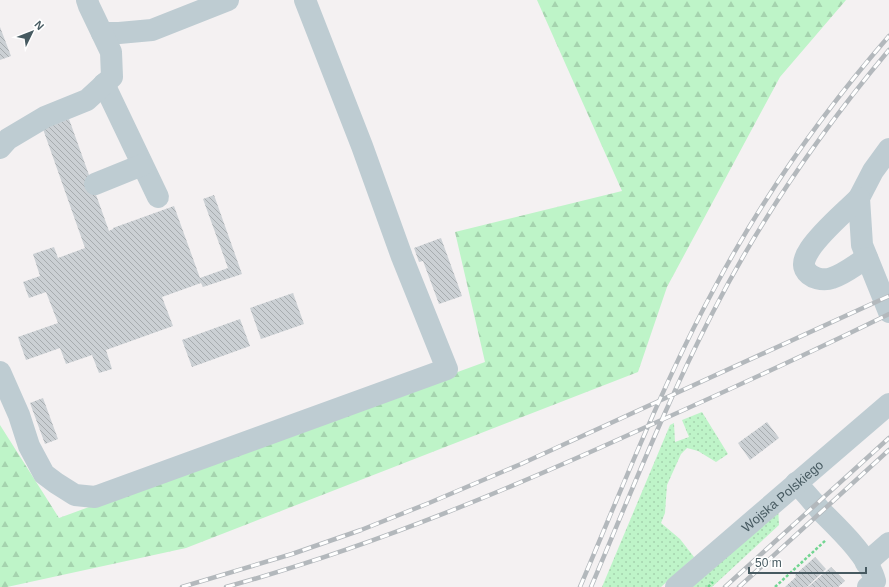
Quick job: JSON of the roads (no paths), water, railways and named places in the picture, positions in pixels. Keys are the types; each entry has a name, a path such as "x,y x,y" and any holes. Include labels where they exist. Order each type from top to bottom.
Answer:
{"street":[{"path":"0,148 8,139 45,117 87,100 112,77 111,52 87,0"},
{"path":"102,33 119,34 152,30 228,0"},
{"path":"0,372 19,415 29,446 44,474 75,495 95,497 447,369 402,257 362,146 305,0"},
{"path":"104,84 158,197"},
{"path":"867,258 832,278 821,279 812,277 805,269 804,260 823,234 859,198 873,171 889,149"},
{"path":"95,184 142,165"},
{"path":"859,198 862,245 889,312"},
{"name":"Wojska Polskiego","path":"676,587 889,404"},
{"path":"796,483 840,529 866,563 872,572 875,581 868,587"},
{"path":"866,563 889,542"}],"railway":[{"path":"580,587 661,397 715,287 773,188 840,95 889,36"},
{"path":"591,587 649,448 696,346 732,277 772,209 816,144 889,50"},
{"path":"182,587 292,554 361,530 429,503 521,464 889,296"},
{"path":"226,587 337,553 391,534 498,492 715,396 889,314"},
{"path":"725,587 889,438"},
{"path":"739,587 889,450"}]}
